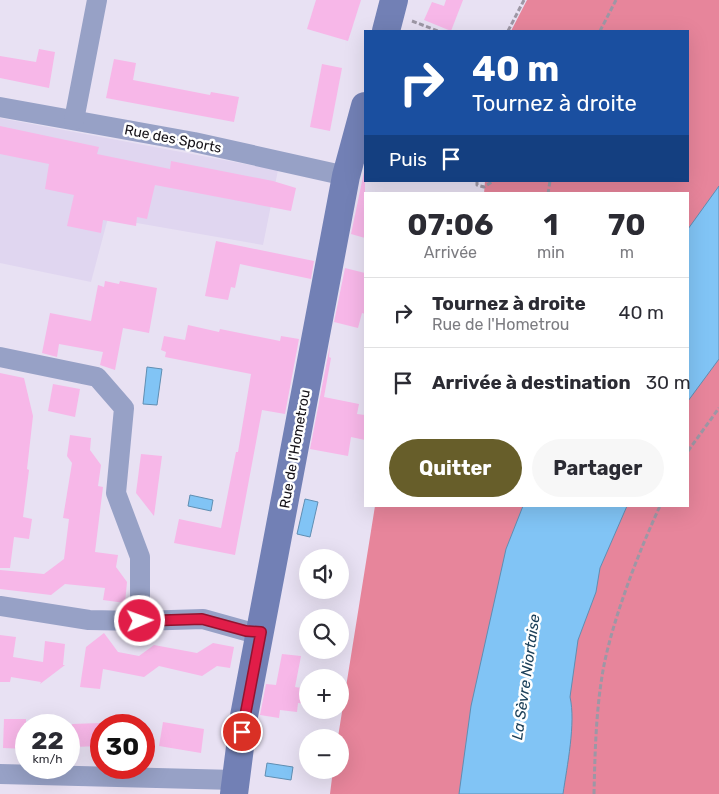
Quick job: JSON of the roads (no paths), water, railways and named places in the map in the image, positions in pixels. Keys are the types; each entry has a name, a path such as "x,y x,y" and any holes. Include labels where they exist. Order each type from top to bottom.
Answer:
{"street":[{"path":"74,120 97,0"},
{"path":"386,30 394,0"},
{"name":"Rue des Sports","path":"0,107 194,142 346,176"},
{"name":"Rue de l'Hometrou","path":"235,787 244,716 346,176 364,110"},
{"path":"0,357 97,377 124,408 116,493 140,557 140,621"},
{"path":"0,606 89,620 202,619 246,631 261,632"},
{"path":"0,774 235,787"}],"water":[{"path":"719,186 719,359 689,400 689,228"},
{"path":"147,367 162,369 157,405 143,404"},
{"path":"190,495 213,500 211,511 188,506"},
{"path":"305,499 318,502 310,537 297,534"},
{"name":"La Sèvre Niortaise","path":"523,507 627,507 600,568 596,592 578,640 570,697 572,719 563,794 459,794 471,706 506,549"},
{"path":"267,763 293,767 291,780 265,776"}]}
